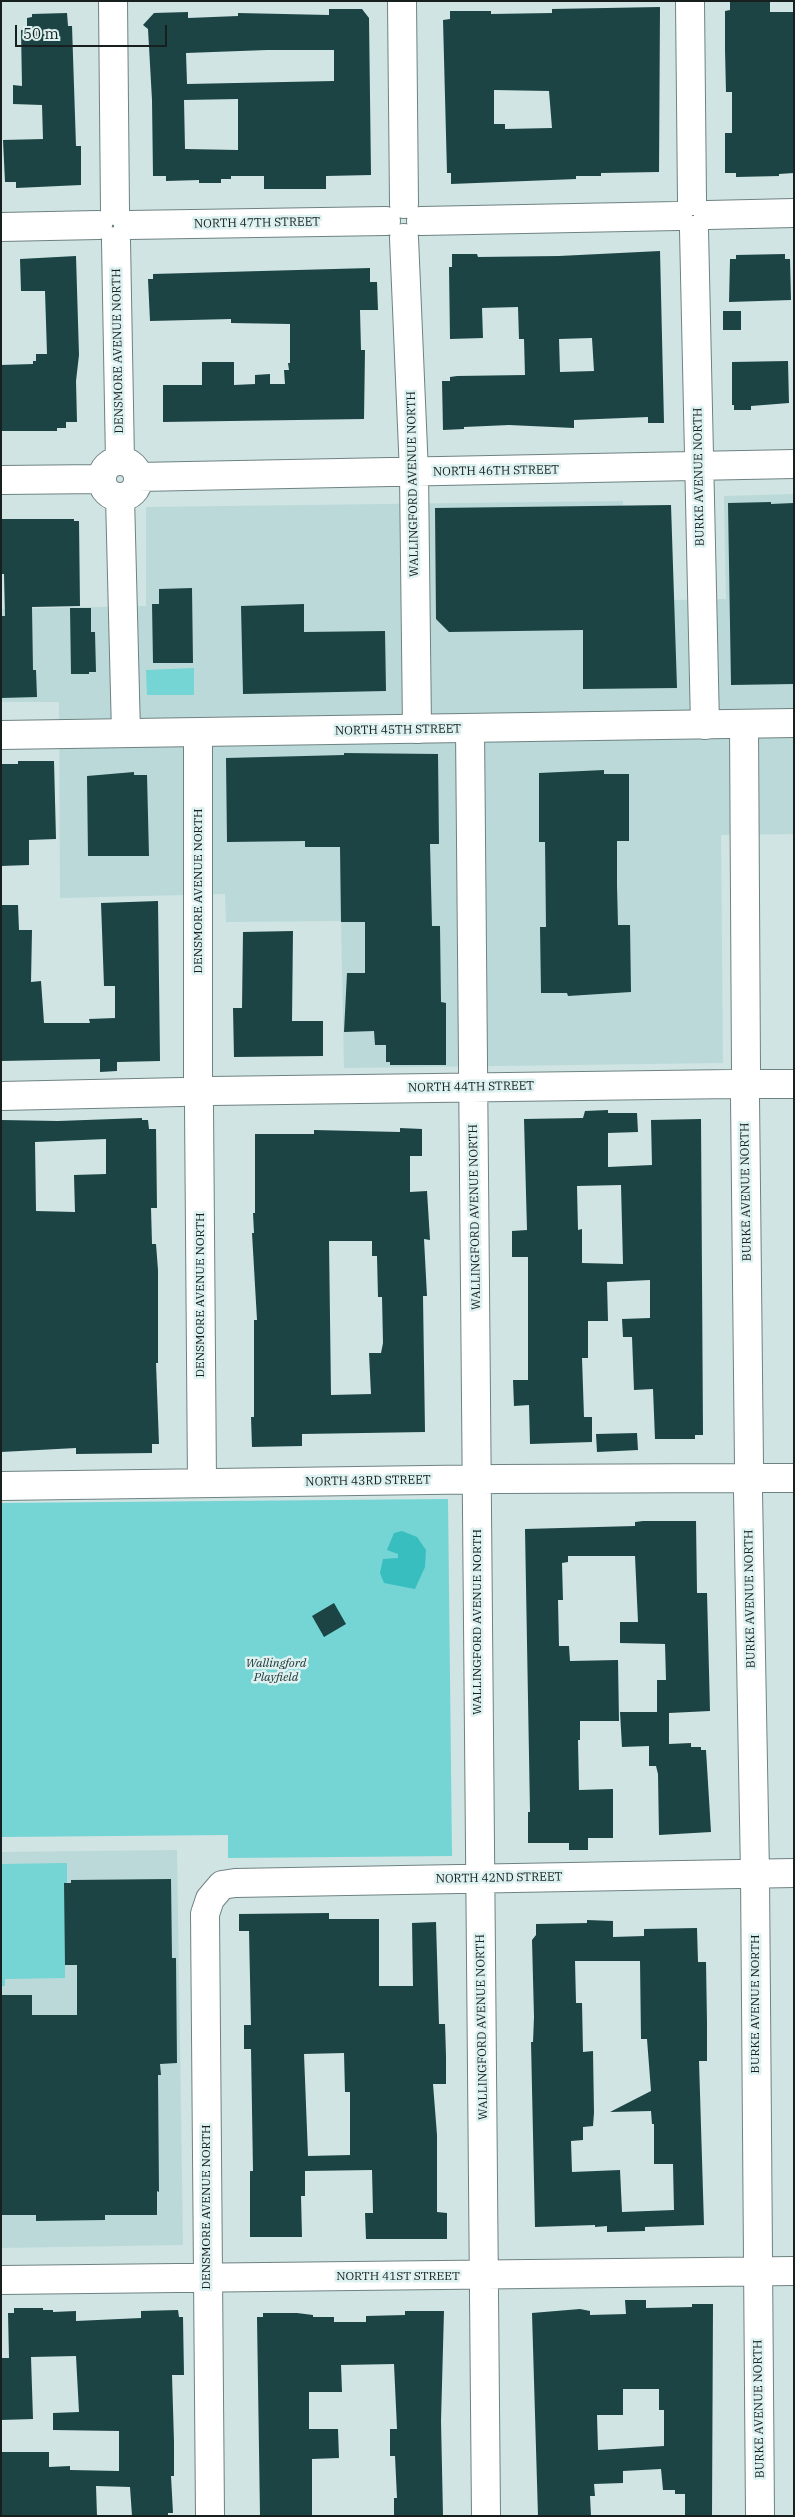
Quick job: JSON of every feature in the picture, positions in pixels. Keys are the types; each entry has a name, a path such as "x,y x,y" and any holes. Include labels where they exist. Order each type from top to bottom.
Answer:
{"street":[{"name":"DENSMORE AVENUE NORTH","path":"113,1 114,226 126,734"},
{"name":"WALLINGFORD AVENUE NORTH","path":"402,1 404,221 414,473 417,729"},
{"name":"BURKE AVENUE NORTH","path":"690,1 698,467 705,725"},
{"name":"NORTH 47TH STREET","path":"1,227 794,213"},
{"name":"NORTH 46TH STREET","path":"1,480 794,464"},
{"name":"NORTH 45TH STREET","path":"1,736 794,723"},
{"name":"BURKE AVENUE NORTH","path":"744,724 749,1479 755,1874 760,2516"},
{"name":"WALLINGFORD AVENUE NORTH","path":"470,728 486,2516"},
{"name":"DENSMORE AVENUE NORTH","path":"198,732 197,1092 202,1483"},
{"name":"NORTH 44TH STREET","path":"1,1096 474,1087 794,1084"},
{"name":"NORTH 43RD STREET","path":"1,1486 477,1479 794,1478"},
{"name":"NORTH 42ND STREET","path":"210,1899 222,1885 234,1883 794,1873"},
{"name":"DENSMORE AVENUE NORTH","path":"210,1899 206,1914 210,2516"},
{"name":"NORTH 41ST STREET","path":"1,2280 794,2271"}],"shaded area":[{"path":"794,494 794,834 721,835 723,1063 344,1068 341,921 226,922 225,894 60,898 59,702 1,702 1,609 146,606 146,507 623,501 624,601 726,599 724,496"},
{"path":"402,1531 417,1537 426,1550 425,1567 415,1589 384,1583 380,1573 383,1559 398,1558 398,1554 387,1550 394,1533"},
{"path":"177,1850 183,2245 1,2248 1,1852"}],"green space":[{"path":"194,668 194,695 147,695 146,670"},
{"name":"Wallingford Playfield","path":"448,1499 452,1856 228,1858 228,1835 1,1837 1,1503"},
{"path":"67,1863 67,1883 65,1883 65,1978 5,1979 5,1986 1,1986 1,1864"}],"building":[{"path":"730,1 770,1 770,12 794,12 794,173 779,174 779,176 736,177 736,173 725,173 725,133 732,133 732,92 726,92 725,50 725,11 730,10"},
{"path":"660,7 659,172 601,173 601,176 576,176 576,179 451,184 451,173 447,173 443,20 450,19 450,11 491,11 491,14 552,13 552,9","holes":["494,90 549,91 552,128 505,129 505,124 494,124"]},
{"path":"329,9 362,9 369,18 371,175 326,176 326,189 264,189 264,176 231,176 231,179 221,179 221,183 199,183 199,180 166,181 166,176 153,176 152,100 148,29 143,25 154,13 188,12 188,18 238,16 238,13 329,15","holes":["334,50 334,81 187,84 186,53","238,99 238,150 185,149 184,100"]},
{"path":"67,13 68,26 72,26 76,146 81,146 81,185 16,188 16,182 5,182 3,140 43,139 42,105 13,104 13,85 22,86 21,30 24,30 23,26 27,26 27,18 32,17 32,14"},
{"path":"660,251 664,423 648,423 648,417 574,420 574,428 509,425 443,430 442,381 450,381 450,377 457,376 525,375 524,339 519,339 518,307 482,308 483,338 450,339 449,267 452,267 452,254 477,254 478,257 559,256","holes":["592,338 594,371 560,372 559,339"]},
{"path":"785,254 785,259 790,259 791,300 729,302 730,259 736,259 736,255"},
{"path":"76,256 79,355 76,381 77,422 66,422 66,428 57,428 57,431 1,431 1,365 33,364 33,361 36,361 36,354 47,354 45,291 21,291 20,259"},
{"path":"370,268 370,282 377,282 378,310 360,310 361,350 365,350 364,419 163,422 163,385 202,385 202,362 234,362 234,385 255,384 255,375 270,374 270,384 285,384 284,370 289,370 288,363 290,363 290,324 231,323 231,319 150,321 148,279 153,279 153,274"},
{"path":"723,311 741,311 741,330 723,330"},
{"path":"788,361 789,403 751,406 751,410 734,410 734,405 732,405 732,362"},
{"path":"771,502 771,504 794,503 794,684 731,685 728,503"},
{"path":"671,505 677,688 583,689 583,630 449,632 436,619 435,508"},
{"path":"1,519 74,519 74,521 79,521 80,606 32,607 33,670 36,670 37,697 1,698 1,616 5,616 4,574 1,574"},
{"path":"192,588 193,663 153,663 152,604 159,604 159,589"},
{"path":"304,604 304,632 385,631 386,691 243,694 241,606"},
{"path":"70,608 91,608 91,632 95,632 96,672 71,674"},
{"path":"344,753 438,754 439,844 430,844 432,926 440,926 441,1002 446,1003 446,1065 390,1065 390,1062 386,1062 386,1045 375,1045 374,1031 344,1032 347,973 365,973 365,922 341,922 340,847 305,847 305,841 227,842 226,758 344,755"},
{"path":"18,761 54,761 56,839 29,840 29,865 1,866 1,764 18,764"},
{"path":"604,770 604,774 629,774 629,841 617,841 617,885 618,925 630,925 631,992 568,996 567,993 541,993 540,927 546,927 545,842 539,842 539,773"},
{"path":"134,772 134,775 147,775 149,856 88,856 87,776"},
{"path":"158,901 160,1061 117,1062 117,1071 100,1072 100,1059 1,1061 1,905 18,905 19,930 32,930 31,982 41,981 44,1023 90,1023 89,1019 115,1018 115,986 104,986 101,903"},
{"path":"293,931 292,1021 323,1021 323,1056 234,1057 233,1008 242,1008 243,932"},
{"path":"608,1110 608,1113 637,1113 638,1132 608,1133 608,1167 652,1165 651,1120 701,1119 703,1435 695,1435 695,1439 655,1439 653,1389 634,1390 632,1337 623,1337 622,1319 650,1318 650,1280 607,1282 608,1321 588,1321 588,1358 582,1358 584,1417 592,1417 592,1442 530,1444 529,1405 514,1406 513,1380 528,1380 528,1257 512,1257 512,1231 527,1230 524,1119 583,1118 585,1111","holes":["621,1185 623,1264 582,1263 582,1229 578,1230 577,1186"]},
{"path":"142,1118 142,1120 148,1120 149,1129 156,1129 157,1208 151,1208 152,1244 156,1244 158,1270 158,1363 156,1363 159,1444 152,1444 152,1453 76,1454 76,1448 1,1452 1,1120 58,1121","holes":["106,1139 106,1174 74,1175 75,1212 36,1211 35,1142"]},
{"path":"400,1128 422,1129 422,1156 410,1156 410,1192 427,1191 430,1240 424,1239 427,1296 423,1296 425,1432 302,1434 302,1446 252,1447 251,1417 254,1417 254,1320 257,1320 252,1233 254,1233 253,1213 255,1213 255,1134 314,1134 314,1130 400,1132","holes":["329,1241 372,1241 372,1256 377,1256 378,1297 382,1297 383,1343 381,1353 369,1353 371,1394 331,1395"]},
{"path":"637,1433 638,1450 597,1452 596,1434"},
{"path":"696,1521 697,1593 707,1593 710,1711 669,1713 669,1744 691,1743 691,1747 701,1747 701,1750 706,1750 711,1832 659,1835 658,1774 656,1766 649,1766 649,1746 622,1747 620,1712 657,1712 657,1680 666,1680 665,1644 620,1643 620,1622 638,1622 635,1556 568,1556 568,1562 562,1563 563,1600 558,1600 559,1646 569,1646 570,1661 618,1660 619,1721 580,1721 580,1740 578,1740 579,1790 613,1789 613,1838 588,1838 588,1850 569,1850 569,1843 528,1843 528,1812 530,1812 525,1529 635,1526 635,1522"},
{"path":"334,1603 346,1624 324,1637 312,1616"},
{"path":"171,1879 172,1958 176,1958 177,2063 160,2064 161,2075 158,2075 159,2192 157,2191 157,2215 105,2215 105,2220 36,2221 36,2215 1,2215 1,1995 32,1995 32,2015 77,2015 77,1965 65,1965 64,1883 71,1883 71,1880"},
{"path":"329,1913 329,1919 379,1919 379,1986 413,1986 412,1923 436,1922 439,2024 445,2024 446,2056 446,2084 433,2084 437,2135 437,2212 447,2213 447,2239 366,2239 365,2213 373,2213 372,2170 305,2171 305,2196 301,2196 302,2237 250,2237 250,2171 253,2171 251,2049 244,2049 244,2025 251,2025 249,1931 239,1931 239,1914","holes":["344,2053 345,2092 350,2092 350,2155 308,2156 304,2054"]},
{"path":"587,1920 613,1921 613,1937 644,1936 644,1929 697,1928 698,1962 706,1962 707,2061 699,2061 704,2225 645,2227 645,2231 607,2232 607,2226 595,2227 595,2225 535,2227 531,2042 533,2042 534,2017 532,1940 536,1935 536,1924 587,1923","holes":["575,1961 640,1961 641,2039 647,2039 651,2091 610,2112 651,2111 652,2124 654,2124 654,2164 673,2164 674,2210 622,2212 620,2170 572,2172 571,2141 583,2140 583,2127 593,2126 594,2113 593,2051 583,2052 582,2003 576,2003"]},
{"path":"625,2300 646,2300 646,2308 692,2307 692,2304 713,2304 712,2516 685,2516 685,2494 675,2494 675,2490 663,2490 661,2469 623,2471 623,2483 594,2484 595,2496 590,2496 591,2516 538,2516 532,2313 580,2309 590,2311 590,2315 626,2314","holes":["623,2389 659,2389 659,2410 664,2410 664,2446 598,2450 597,2415 623,2415"]},
{"path":"14,2308 43,2308 43,2310 53,2310 53,2312 76,2311 76,2321 141,2318 141,2311 178,2310 179,2317 183,2317 184,2375 172,2375 174,2476 171,2476 173,2513 168,2513 168,2515 132,2516 130,2487 96,2486 97,2516 1,2516 1,2452 49,2452 49,2467 70,2466 70,2470 119,2471 119,2431 53,2430 53,2413 79,2412 76,2356 31,2357 33,2419 1,2420 1,2358 9,2358 8,2313 14,2313"},
{"path":"405,2311 444,2311 441,2421 443,2516 394,2516 394,2498 397,2498 395,2456 390,2456 390,2429 397,2429 394,2364 341,2365 342,2392 309,2392 309,2429 338,2429 339,2458 312,2459 312,2516 260,2516 257,2317 263,2317 263,2313 297,2313 313,2315 313,2317 334,2317 334,2322 366,2322 366,2316 405,2315"}]}
